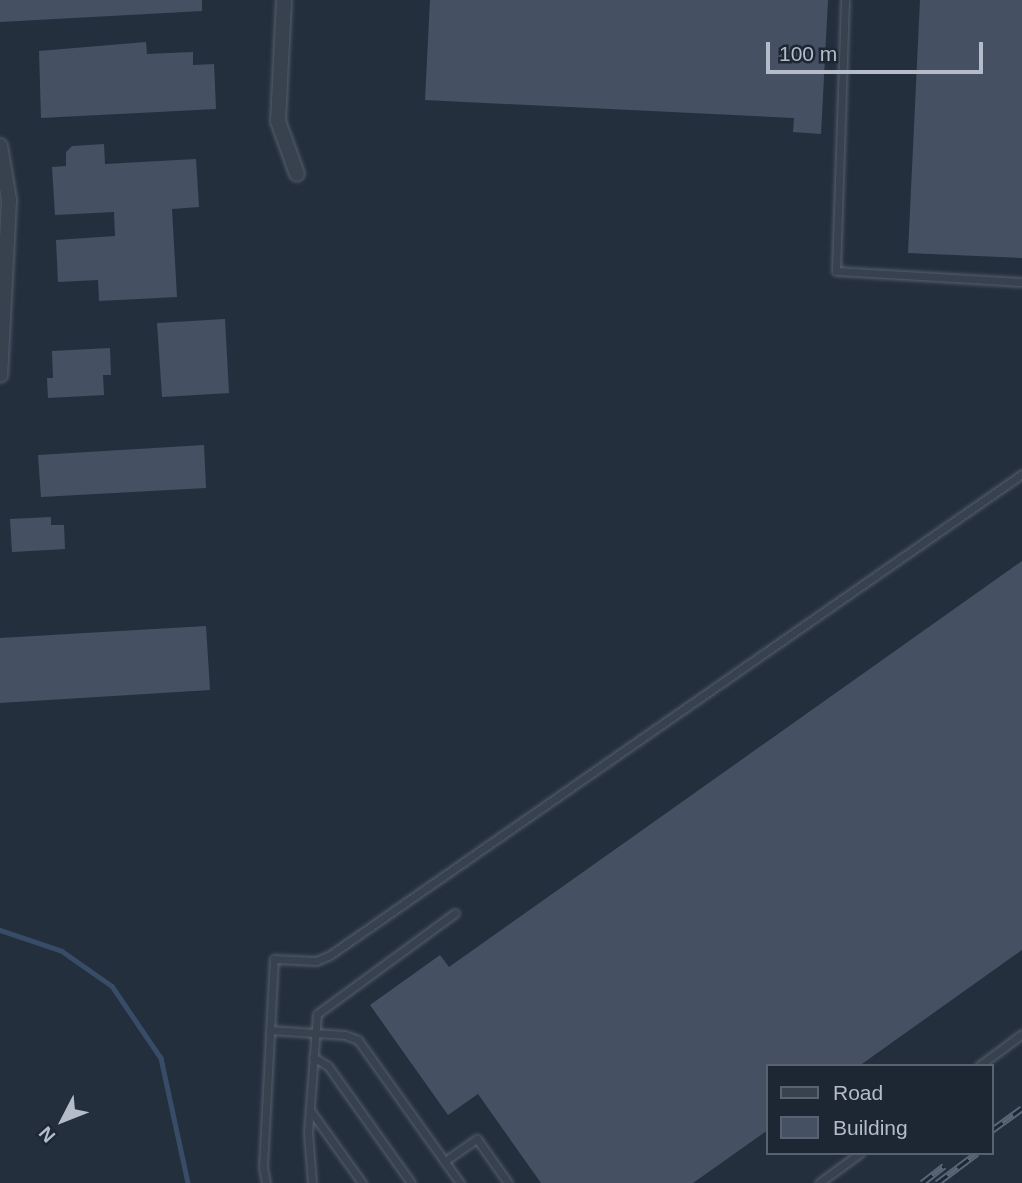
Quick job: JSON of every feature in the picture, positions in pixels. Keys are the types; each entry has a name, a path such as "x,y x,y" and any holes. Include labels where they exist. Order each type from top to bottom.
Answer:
{"street":[{"path":"284,0 278,121 297,174"},
{"path":"0,146 9,200 0,375"}],"lane":[{"path":"845,0 836,271 1022,282"},
{"path":"266,1183 263,1167 274,959 316,961 330,955 1022,474"},
{"path":"313,1181 309,1109 317,1014 455,913"},
{"path":"270,1030 345,1035 358,1041 460,1183"},
{"path":"982,1064 1022,1034"},
{"path":"313,1057 328,1066 411,1183"},
{"path":"309,1109 362,1183"},
{"path":"444,1161 477,1139 508,1183"},
{"path":"819,1183 857,1155"}],"building":[{"path":"0,0 202,0 202,11 0,22"},
{"path":"430,0 828,0 821,134 793,132 794,118 425,100"},
{"path":"920,0 1022,0 1022,258 908,253"},
{"path":"146,42 147,54 193,52 193,65 214,64 216,109 41,118 39,51"},
{"path":"104,144 105,164 196,159 199,207 172,209 177,297 99,301 98,280 58,282 56,240 115,236 114,212 55,215 52,167 66,166 66,152 72,146"},
{"path":"225,319 229,393 162,397 157,323"},
{"path":"110,348 111,375 103,375 104,395 48,398 47,378 53,378 52,351"},
{"path":"204,445 206,488 41,497 38,455"},
{"path":"51,517 51,525 64,525 65,549 12,552 10,519"},
{"path":"1022,561 1022,950 862,1064 766,1064 766,1131 693,1183 541,1183 478,1094 448,1115 370,1005 440,955 449,967"},
{"path":"206,626 210,690 0,703 0,638"}],"waterway":[{"path":"0,930 62,951 112,986 161,1058 188,1183"}],"railway":[{"path":"994,1129 1022,1108"},
{"path":"937,1183 974,1155"},
{"path":"922,1183 944,1166"}]}
